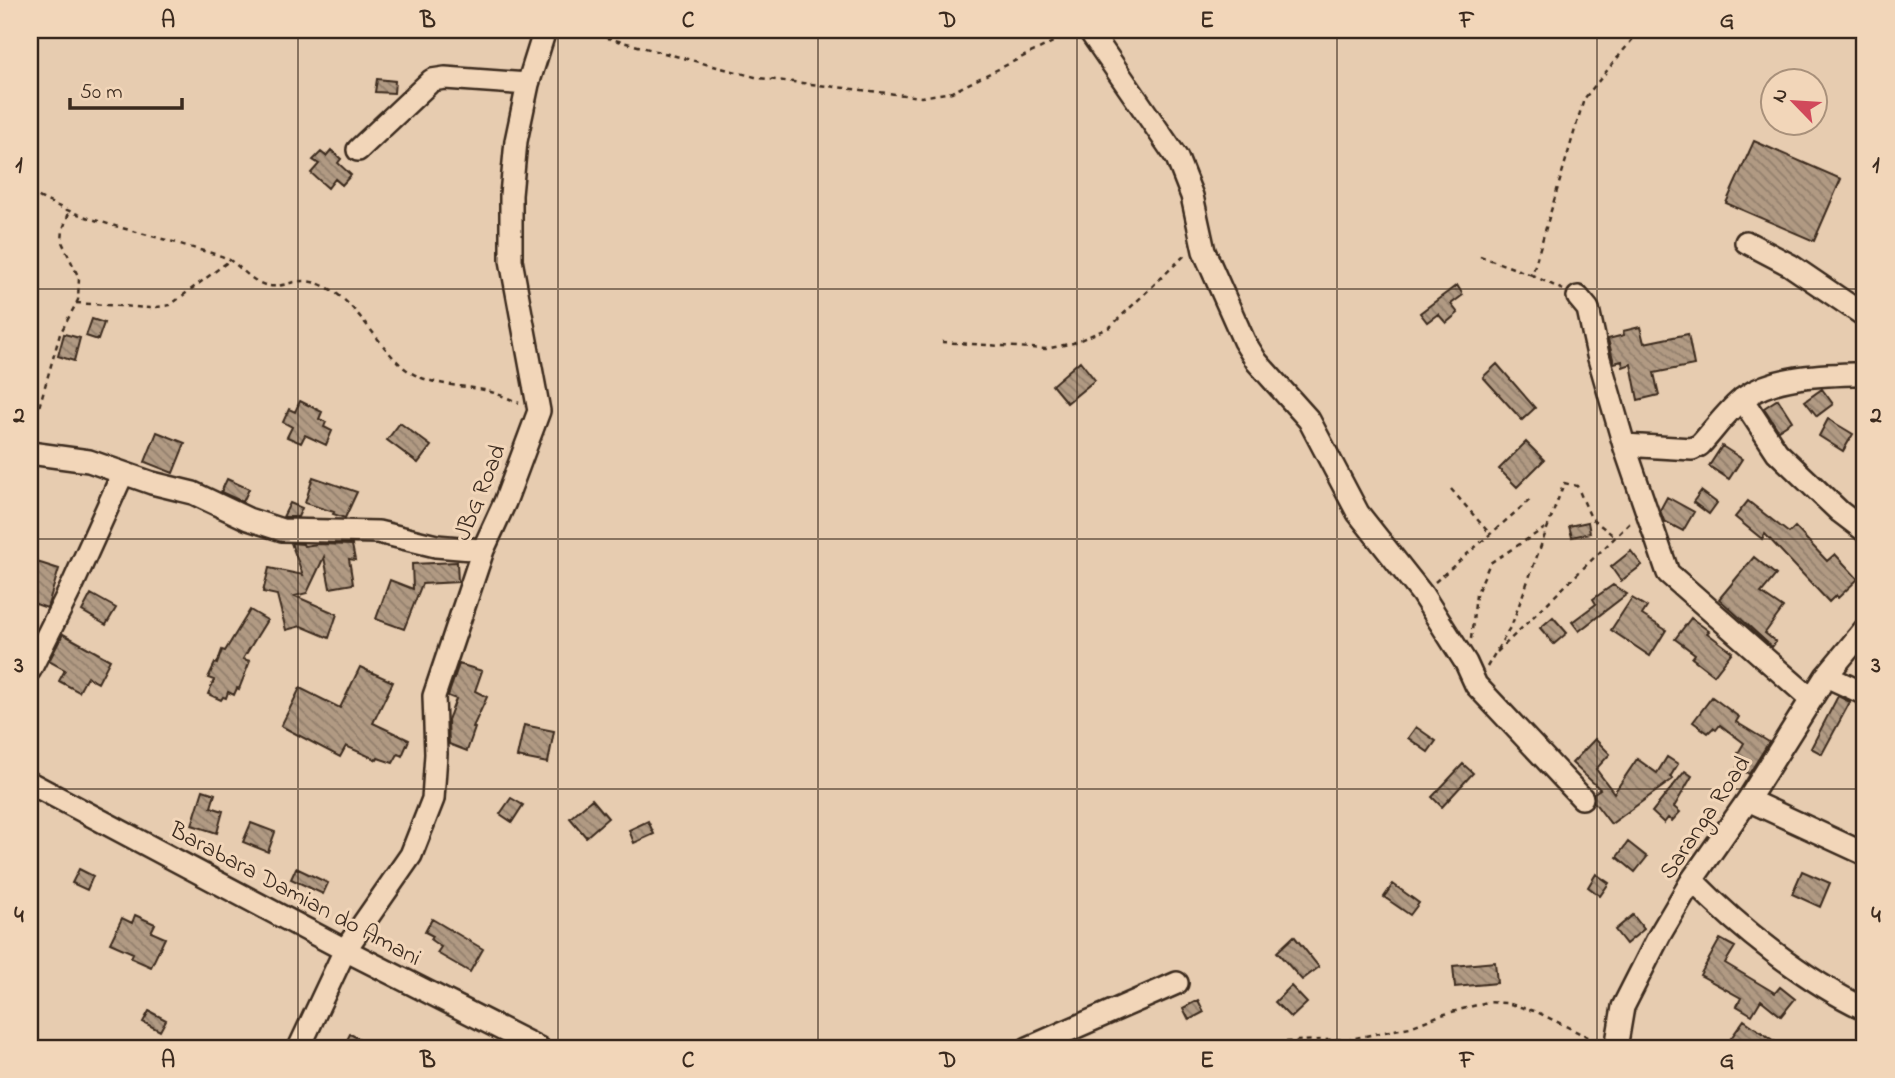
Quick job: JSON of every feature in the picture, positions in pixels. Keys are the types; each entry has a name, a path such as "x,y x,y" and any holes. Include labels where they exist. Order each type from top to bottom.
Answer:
{"street":[{"path":"539,411 511,260 511,195 516,141 528,84 545,30"},
{"path":"1100,37 1177,158 1192,196 1200,239 1227,307 1257,362 1309,420 1358,513 1422,594 1466,663 1476,685 1582,798"},
{"path":"358,150 432,80 445,78 528,84"},
{"path":"1746,242 1790,265 1865,316"},
{"path":"1578,297 1588,309 1598,355 1624,445 1668,573 1811,699"},
{"path":"1624,445 1692,449 1700,444 1742,399 1756,390 1817,375 1854,374"},
{"path":"1742,399 1777,452 1840,512 1865,531"},
{"name":"JBG Road","path":"299,1048 345,950 411,855 433,799 436,754 434,696 484,550 539,411"},
{"path":"30,453 89,461 193,494 248,519 282,530 378,532 436,546 484,550"},
{"path":"30,670 72,586 123,473"},
{"name":"Saranga Road","path":"1608,1046 1623,1007 1659,936 1692,880 1748,800 1826,676 1865,629"},
{"path":"1826,676 1865,694"},
{"name":"Barabara Damian do Amani","path":"30,783 345,950 539,1048"},
{"path":"1748,800 1865,854"},
{"path":"1692,880 1740,926 1843,998 1865,1009"},
{"path":"1028,1048 1177,983"}],"path":[{"path":"577,30 759,78 921,97 952,92 1004,68 1069,32 1100,37"},
{"path":"1532,275 1584,99 1640,30"},
{"path":"30,192 97,222 120,226 229,260 263,285 306,280 326,286 345,301 405,368 433,383 485,390 539,411"},
{"path":"30,442 60,334 76,303 79,278 62,242 63,229 70,210"},
{"path":"942,342 1046,349 1073,342 1110,327 1200,239"},
{"path":"1479,256 1532,275 1558,288"},
{"path":"76,303 150,308 170,305 229,260"},
{"path":"1476,685 1512,624 1564,483 1577,486 1591,518 1614,536"},
{"path":"1451,489 1490,534"},
{"path":"1422,594 1532,498"},
{"path":"1494,656 1614,536 1646,508"},
{"path":"1466,663 1476,595 1490,563 1546,527"},
{"path":"1226,1048 1350,1039 1410,1027 1487,1002 1507,1003 1537,1013 1608,1046"}],"building":[{"path":"377,79 395,81 394,93 375,92"},
{"path":"1754,141 1841,179 1814,241 1726,203"},
{"path":"331,150 341,159 338,163 351,175 342,185 335,179 328,188 311,173 319,164 313,160 321,152 326,156"},
{"path":"1457,285 1463,295 1451,304 1458,313 1446,323 1438,314 1427,322 1420,313"},
{"path":"92,319 104,323 98,340 86,336"},
{"path":"1640,327 1644,343 1688,334 1694,365 1654,373 1659,395 1638,400 1631,364 1623,367 1622,361 1614,363 1608,339 1624,335 1623,331"},
{"path":"64,334 80,338 74,361 58,356"},
{"path":"1080,361 1095,380 1067,403 1052,385"},
{"path":"1497,364 1535,408 1522,420 1483,377"},
{"path":"1822,389 1833,404 1817,416 1805,401"},
{"path":"1778,399 1792,421 1778,430 1764,408"},
{"path":"300,401 322,412 319,419 326,422 324,427 332,431 326,445 305,435 301,443 287,437 292,427 283,422 289,409 295,412"},
{"path":"1828,419 1853,434 1843,451 1819,436"},
{"path":"400,423 431,446 418,463 387,440"},
{"path":"157,432 185,443 173,473 145,462"},
{"path":"1526,442 1544,460 1517,487 1499,469"},
{"path":"1722,446 1742,459 1729,479 1709,466"},
{"path":"313,477 357,492 345,518 305,503"},
{"path":"227,479 249,489 243,502 221,492"},
{"path":"1701,491 1717,503 1709,514 1693,502"},
{"path":"1667,497 1694,512 1683,531 1664,521 1660,510"},
{"path":"1748,501 1789,533 1795,527 1827,561 1835,554 1858,579 1838,598 1836,595 1829,602 1765,534 1762,539 1735,517"},
{"path":"290,503 302,508 298,517 283,517"},
{"path":"1588,522 1590,533 1572,537 1569,526"},
{"path":"291,543 304,546 352,545 355,560 349,559 353,584 330,588 324,557 307,593 295,596 337,614 329,638 301,626 286,630 277,595 263,592 269,568 303,575"},
{"path":"1631,551 1642,565 1621,581 1611,567"},
{"path":"1754,557 1776,575 1761,593 1783,608 1765,633 1776,642 1772,647 1719,599"},
{"path":"37,562 59,569 47,608 30,602 30,586"},
{"path":"457,562 458,582 422,584 404,629 376,619 390,580 413,589 412,564"},
{"path":"1613,585 1627,594 1579,631 1572,622 1596,604 1593,599"},
{"path":"91,594 116,608 106,625 82,611"},
{"path":"1632,598 1647,607 1642,615 1666,630 1650,656 1611,630"},
{"path":"250,610 267,620 243,659 250,661 239,689 237,688 234,695 228,692 226,698 221,700 208,694 214,680 208,678 222,650 225,651"},
{"path":"1553,617 1567,633 1554,644 1540,628"},
{"path":"1691,618 1732,652 1714,675 1692,658 1695,654 1675,639"},
{"path":"63,634 110,660 98,683 87,677 79,692 59,681 65,670 49,661"},
{"path":"459,664 482,671 475,691 487,697 473,727 475,728 467,751 449,744 448,720 456,699 448,696"},
{"path":"360,667 393,682 373,723 409,740 402,756 398,754 393,763 378,758 377,760 346,746 340,757 281,726 300,688 340,708"},
{"path":"1838,696 1850,702 1822,754 1811,748"},
{"path":"1712,697 1739,717 1736,722 1769,742 1749,774 1737,767 1742,758 1737,755 1744,743 1720,725 1708,733 1693,722"},
{"path":"524,725 554,731 548,763 517,757"},
{"path":"1416,727 1436,741 1428,752 1408,738"},
{"path":"1595,739 1610,754 1596,769 1614,793 1637,759 1657,773 1667,757 1678,764 1670,777 1673,779 1611,824 1594,802 1594,793 1600,789 1572,763"},
{"path":"1463,764 1473,773 1442,807 1432,797"},
{"path":"1685,771 1692,776 1674,807 1680,812 1672,821 1668,818 1664,823 1652,812"},
{"path":"203,790 215,794 211,807 223,811 217,833 192,825"},
{"path":"511,798 523,805 512,822 500,814"},
{"path":"592,799 608,818 586,837 570,818"},
{"path":"648,821 654,834 634,843 629,830"},
{"path":"251,823 275,832 268,852 243,842"},
{"path":"1628,842 1647,857 1635,872 1617,857"},
{"path":"296,868 328,883 323,894 291,879"},
{"path":"79,869 93,876 87,890 72,883"},
{"path":"1802,871 1830,883 1820,907 1792,894"},
{"path":"1596,874 1609,883 1600,896 1588,887"},
{"path":"1393,884 1419,903 1410,915 1384,897"},
{"path":"135,915 155,924 151,932 165,938 151,967 131,958 133,953 110,943 122,918 132,923"},
{"path":"1633,915 1644,929 1626,944 1615,930"},
{"path":"432,919 483,949 470,972 437,953 441,947 431,940 433,936 425,932"},
{"path":"1294,936 1319,967 1302,980 1277,952"},
{"path":"1720,939 1735,947 1725,963 1775,993 1780,987 1795,999 1781,1016 1761,1000 1752,1015 1737,1006 1741,998 1700,975"},
{"path":"1495,962 1497,983 1455,987 1453,966"},
{"path":"1291,986 1307,1003 1291,1018 1275,1002"},
{"path":"1198,1000 1204,1012 1189,1020 1183,1008"},
{"path":"149,1011 166,1020 160,1031 143,1022"},
{"path":"1744,1020 1784,1048 1724,1048"},
{"path":"350,1034 377,1048 343,1048"}]}
